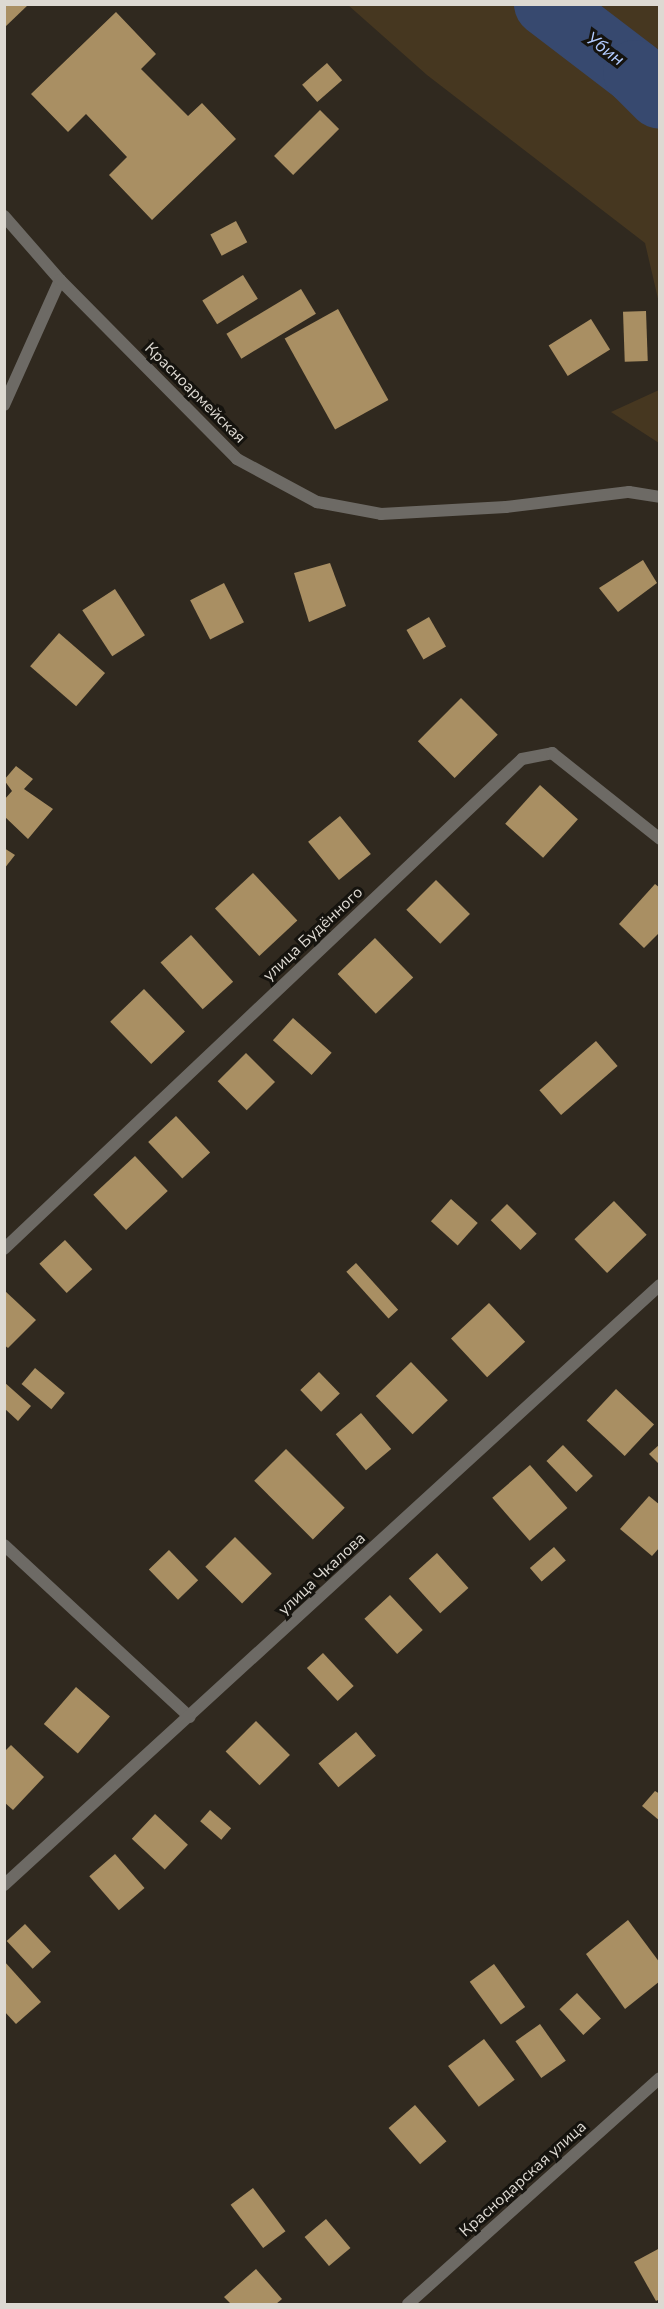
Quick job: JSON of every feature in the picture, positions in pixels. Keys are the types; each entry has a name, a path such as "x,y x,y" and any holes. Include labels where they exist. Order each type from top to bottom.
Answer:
{"street":[{"name":"Красноармейская","path":"4,216 60,280 237,459 316,502 381,514 506,507 628,492 660,497"},
{"path":"4,405 60,280"},
{"name":"улица Будённого","path":"4,1249 522,759 552,753 660,839"},
{"name":"улица Чкалова","path":"4,1885 660,1285"},
{"path":"4,1545 190,1717"},
{"name":"Краснодарская улица","path":"408,2304 660,2078"}],"shaded area":[{"path":"348,5 659,5 659,303 645,243 427,75"},
{"path":"659,390 659,443 611,412"}],"building":[{"path":"4,4 29,4 4,28"},
{"path":"116,12 156,54 141,69 188,116 202,103 236,139 152,220 109,175 127,157 86,114 68,132 31,94"},
{"path":"327,63 342,80 317,102 302,85"},
{"path":"320,110 339,129 293,175 274,156"},
{"path":"236,221 247,242 222,256 210,235"},
{"path":"243,275 258,299 217,324 202,300"},
{"path":"301,289 316,314 241,359 226,334"},
{"path":"338,309 388,400 335,430 285,339"},
{"path":"646,311 648,361 625,362 623,312"},
{"path":"591,319 610,350 568,376 549,345"},
{"path":"643,560 657,583 618,612 599,588"},
{"path":"330,563 346,606 309,622 294,573"},
{"path":"224,583 244,622 210,639 190,600"},
{"path":"115,589 145,635 112,656 82,610"},
{"path":"429,617 446,646 423,659 406,630"},
{"path":"59,633 105,673 76,706 30,666"},
{"path":"461,698 498,735 455,778 418,741"},
{"path":"16,766 33,779 24,789 53,809 28,839 4,816 4,800 12,791 4,780"},
{"path":"540,785 578,819 543,858 505,824"},
{"path":"340,816 371,854 339,880 308,842"},
{"path":"4,848 15,855 4,869"},
{"path":"253,873 297,921 259,956 215,908"},
{"path":"436,880 470,914 440,944 406,910"},
{"path":"655,884 660,888 660,932 644,948 619,924"},
{"path":"191,935 233,982 203,1009 161,962"},
{"path":"375,938 413,978 376,1014 338,974"},
{"path":"144,989 185,1031 151,1064 110,1022"},
{"path":"293,1018 332,1053 312,1075 273,1040"},
{"path":"596,1041 618,1066 561,1115 539,1090"},
{"path":"246,1053 275,1082 247,1110 218,1081"},
{"path":"176,1116 210,1153 182,1178 148,1142"},
{"path":"135,1156 168,1191 126,1230 93,1195"},
{"path":"451,1199 478,1223 458,1245 431,1221"},
{"path":"614,1201 647,1235 607,1273 574,1239"},
{"path":"507,1204 537,1234 520,1250 491,1220"},
{"path":"65,1240 92,1269 67,1293 39,1264"},
{"path":"356,1263 398,1310 388,1319 346,1272"},
{"path":"4,1290 36,1320 8,1348 4,1345"},
{"path":"489,1303 525,1342 487,1377 451,1338"},
{"path":"411,1362 448,1400 413,1434 376,1396"},
{"path":"35,1368 65,1393 51,1409 22,1384"},
{"path":"319,1372 340,1394 321,1412 300,1390"},
{"path":"4,1382 31,1406 18,1421 4,1408"},
{"path":"616,1389 654,1424 625,1456 587,1420"},
{"path":"361,1413 391,1449 366,1470 336,1434"},
{"path":"660,1444 660,1465 649,1454"},
{"path":"563,1445 593,1476 576,1492 546,1461"},
{"path":"286,1449 345,1508 313,1540 254,1481"},
{"path":"530,1465 567,1508 530,1541 492,1498"},
{"path":"649,1496 660,1505 660,1547 652,1556 620,1529"},
{"path":"235,1537 272,1574 242,1603 205,1567"},
{"path":"554,1547 566,1561 542,1582 530,1568"},
{"path":"169,1550 198,1580 178,1600 149,1569"},
{"path":"437,1553 468,1588 440,1613 409,1578"},
{"path":"390,1595 423,1630 397,1654 364,1619"},
{"path":"323,1653 354,1686 338,1701 307,1668"},
{"path":"76,1687 110,1717 78,1754 44,1724"},
{"path":"256,1721 290,1755 260,1785 226,1751"},
{"path":"356,1732 376,1756 338,1787 318,1763"},
{"path":"11,1745 44,1777 13,1810 4,1802 4,1752"},
{"path":"655,1791 660,1794 660,1821 642,1806"},
{"path":"210,1810 231,1828 221,1840 200,1821"},
{"path":"155,1814 188,1845 165,1870 132,1839"},
{"path":"115,1854 145,1888 119,1910 89,1876"},
{"path":"628,1920 660,1963 660,1981 625,2009 586,1954"},
{"path":"25,1924 51,1952 33,1969 7,1941"},
{"path":"4,1961 41,2002 16,2024 4,2011"},
{"path":"494,1964 525,2007 501,2025 470,1982"},
{"path":"577,1993 601,2019 583,2035 559,2009"},
{"path":"540,2024 566,2061 541,2078 515,2041"},
{"path":"484,2039 515,2080 479,2107 448,2066"},
{"path":"415,2105 446,2141 420,2164 389,2128"},
{"path":"253,2188 285,2231 263,2248 231,2205"},
{"path":"326,2219 350,2248 329,2266 305,2237"},
{"path":"660,2248 660,2299 656,2301 634,2262"},
{"path":"256,2269 282,2299 276,2304 231,2304 224,2297"}],"waterway":[{"name":"Убин","path":"546,4 635,72 660,97"}]}
